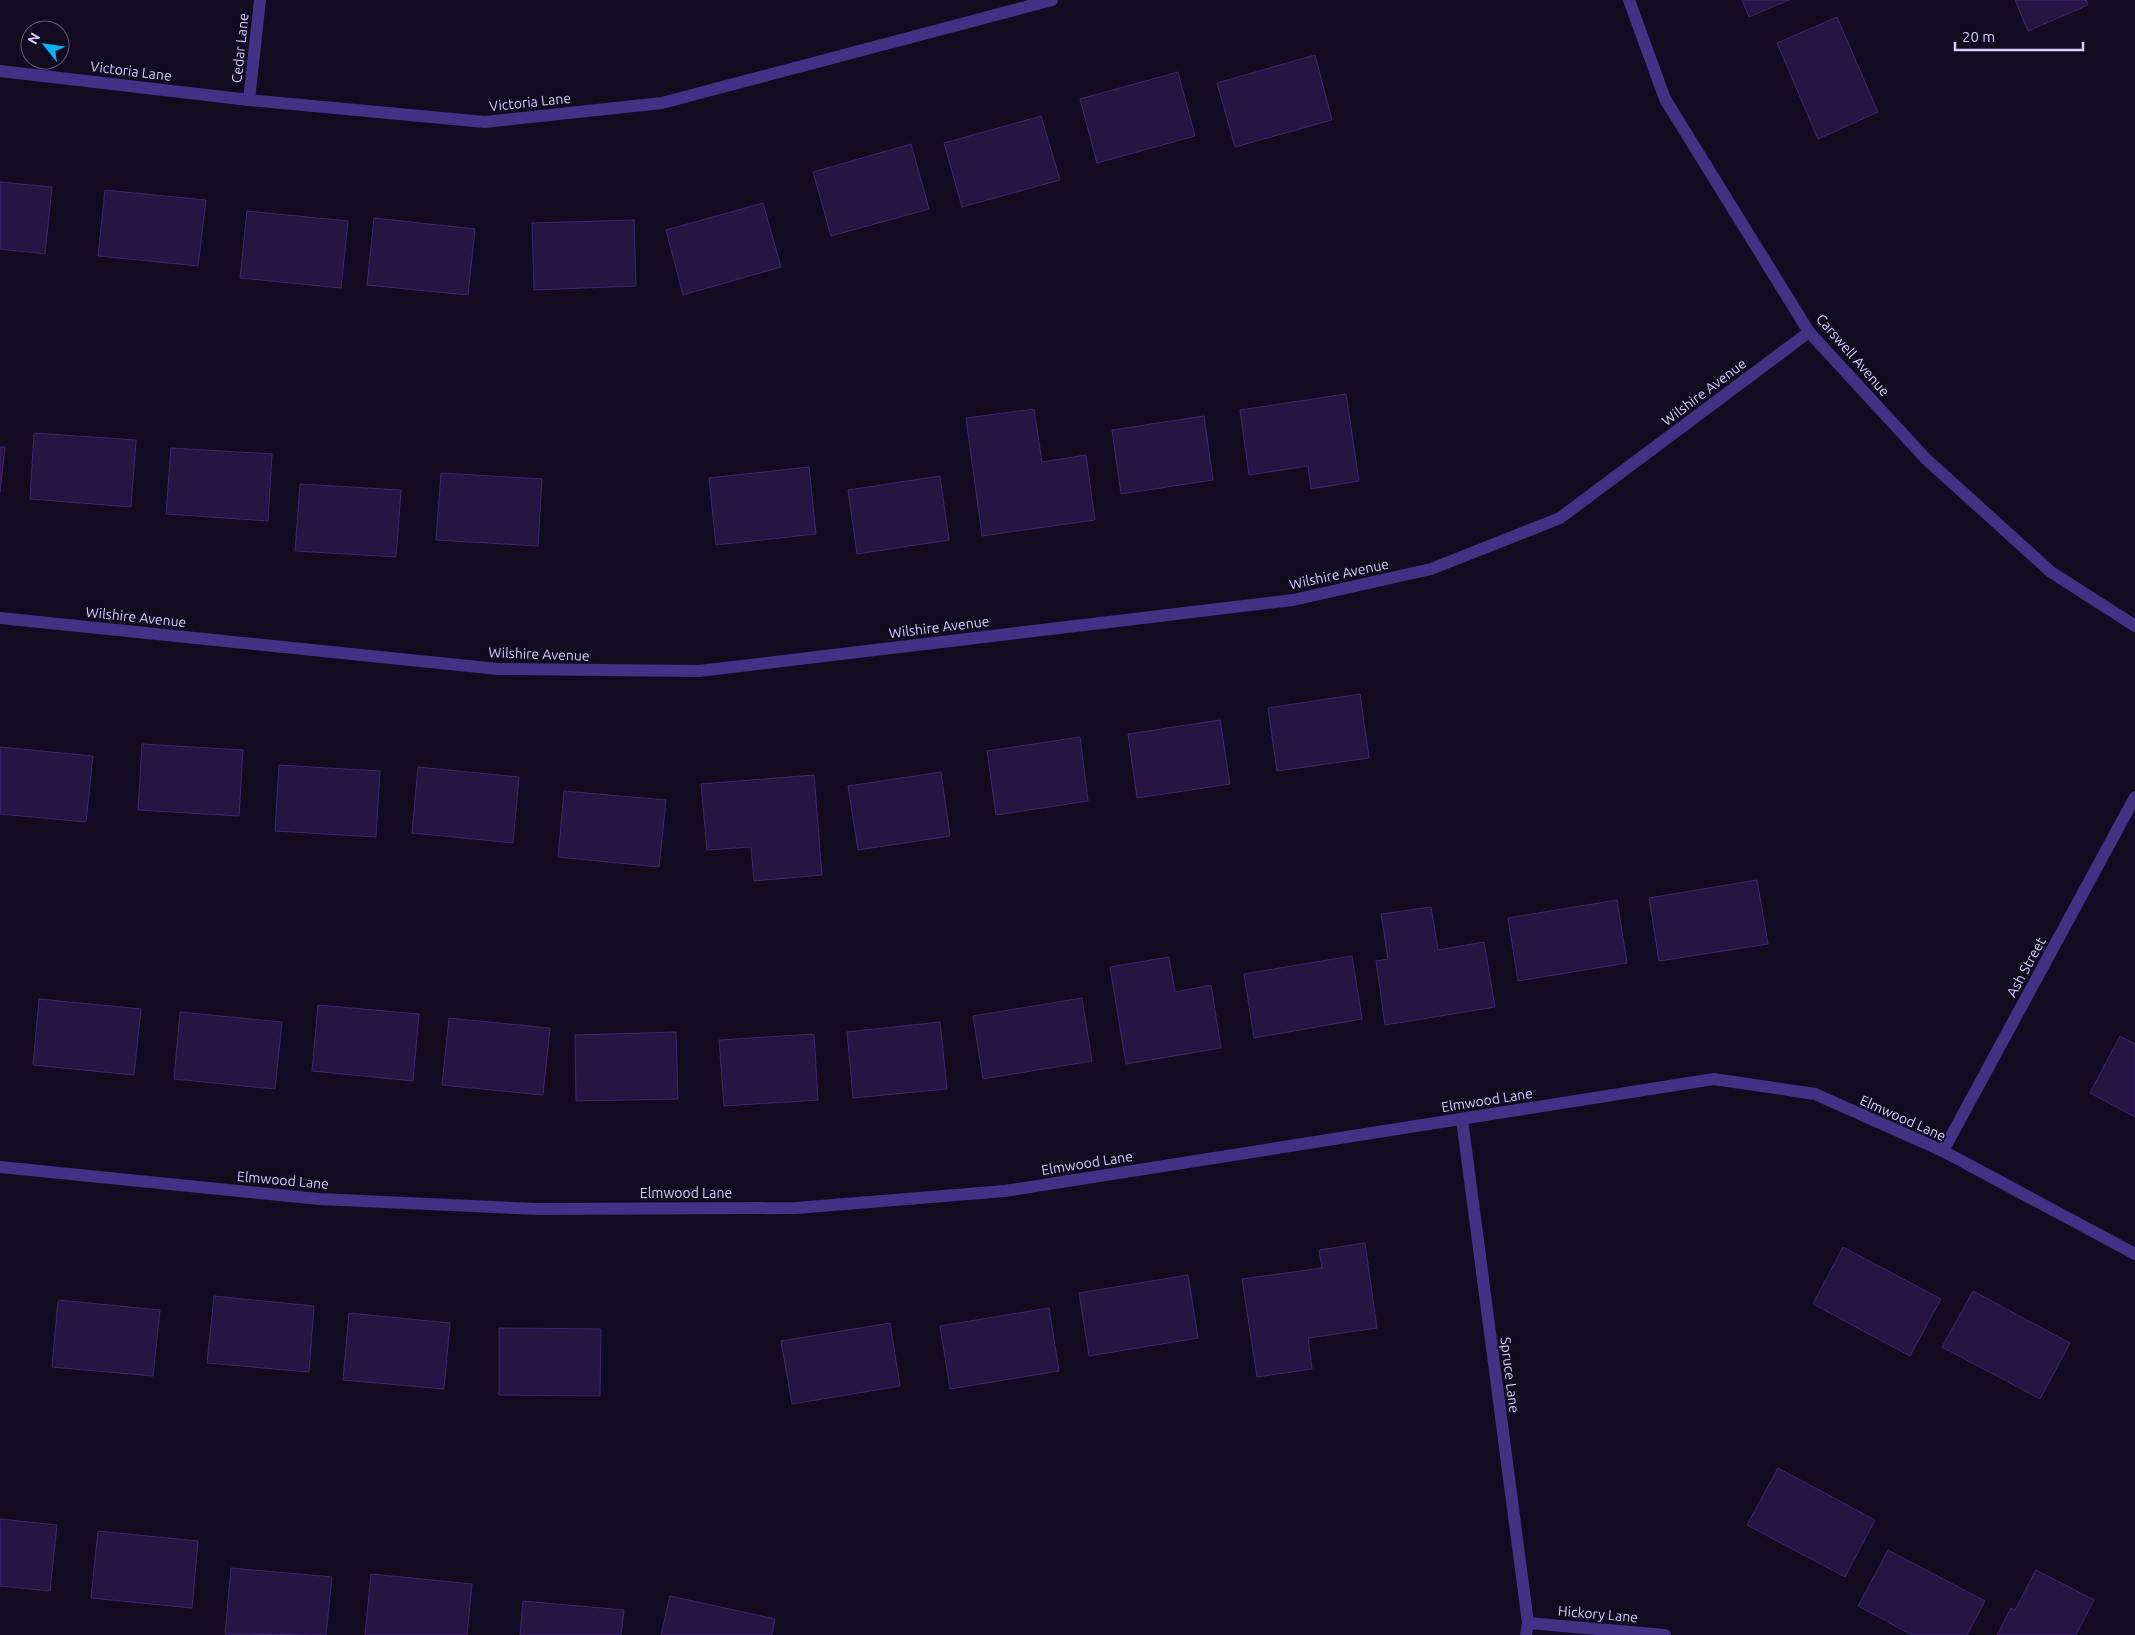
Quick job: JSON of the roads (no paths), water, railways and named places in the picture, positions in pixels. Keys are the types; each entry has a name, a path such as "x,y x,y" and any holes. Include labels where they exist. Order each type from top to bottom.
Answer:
{"street":[{"name":"Cedar Lane","path":"249,100 260,0"},
{"name":"Victoria Lane","path":"0,71 249,100 485,122 662,103 1052,0"},
{"name":"Carswell Avenue","path":"1629,0 1665,99 1809,332 1926,459 1955,486 2051,572 2135,626"},
{"name":"Wilshire Avenue","path":"0,618 498,669 699,671 1293,600 1431,569 1560,518 1809,332"},
{"name":"Ash Street","path":"1943,1152 2135,797"},
{"name":"Elmwood Lane","path":"0,1167 319,1199 537,1209 796,1208 1004,1191 1714,1079 1815,1094 1943,1152 2135,1254"},
{"name":"Spruce Lane","path":"1462,1119 1527,1629"},
{"name":"Hickory Lane","path":"1527,1629 1665,1635"}]}
